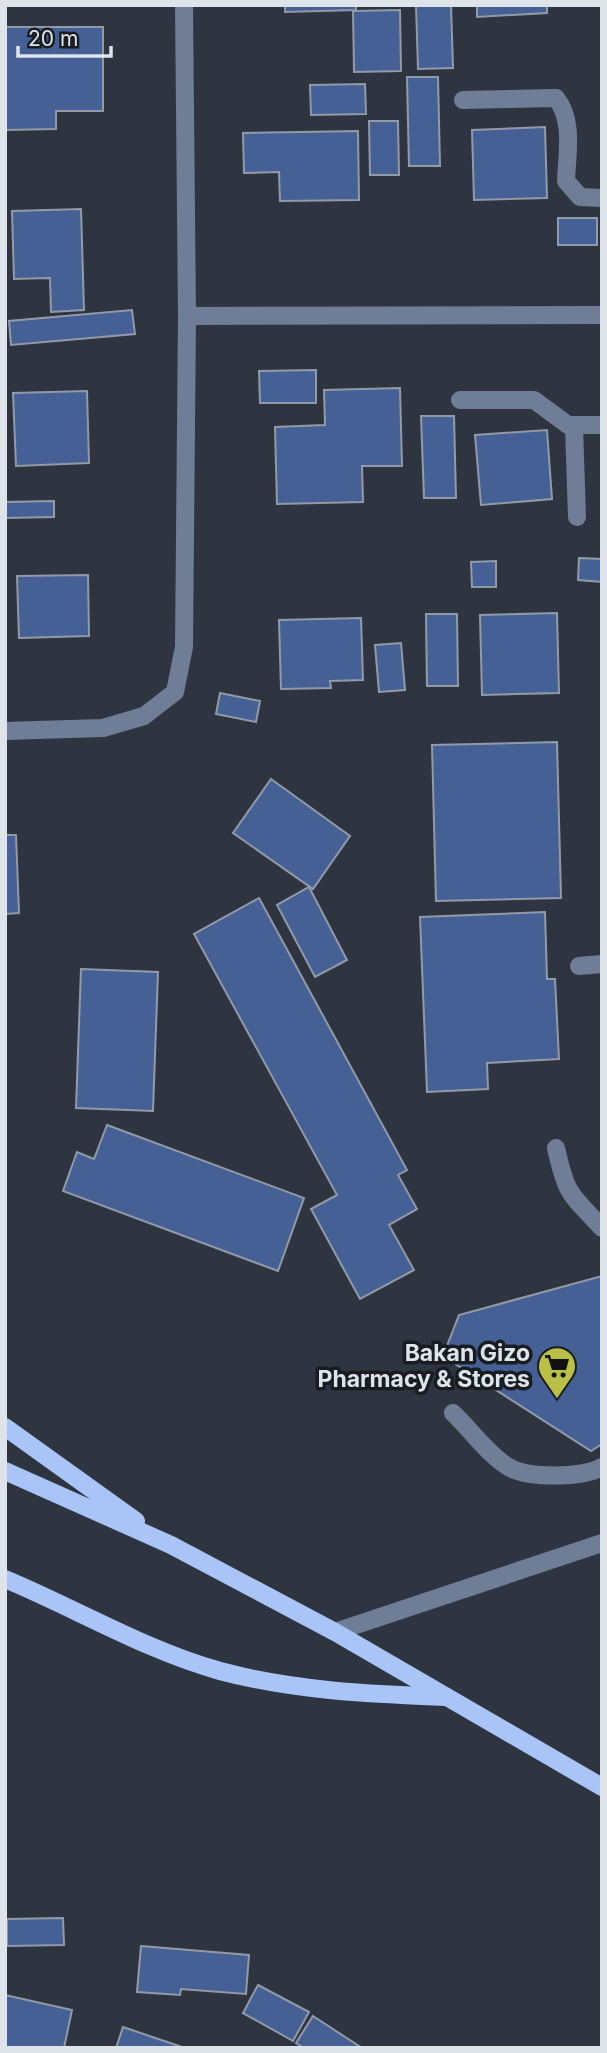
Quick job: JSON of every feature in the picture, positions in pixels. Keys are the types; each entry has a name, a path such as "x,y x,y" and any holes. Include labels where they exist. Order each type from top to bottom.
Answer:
{"main road":[{"path":"5,1427 171,1545"},
{"path":"5,1471 171,1545 335,1632 602,1787"},
{"path":"5,1579 159,1649 218,1670 280,1685 342,1693 449,1697"}],"street":[{"path":"5,730 103,728 144,716 175,692 184,647 187,316 184,5"},
{"path":"463,100 556,98 565,110 567,123 566,181 580,197 602,198"},
{"path":"187,316 602,315"},
{"path":"460,400 534,400 574,426 602,425"},
{"path":"574,426 577,517"},
{"path":"579,966 602,964"},
{"path":"556,1148 565,1186 575,1203 602,1228"},
{"path":"453,1412 508,1467 541,1475 591,1473 602,1467"},
{"path":"335,1632 602,1543"}],"building":[{"path":"285,5 356,5 356,10 285,12"},
{"path":"416,5 451,5 453,68 418,69"},
{"path":"477,5 547,5 547,13 477,17"},
{"path":"400,10 401,71 354,72 353,11"},
{"path":"5,27 103,27 103,111 56,111 56,129 5,130"},
{"path":"407,77 438,77 440,166 409,166"},
{"path":"365,84 366,114 311,115 310,85"},
{"path":"369,121 398,121 399,175 370,175"},
{"path":"545,127 547,198 474,200 472,130"},
{"path":"358,131 359,200 280,201 279,172 244,173 243,133"},
{"path":"81,209 84,310 51,312 50,278 14,279 12,211"},
{"path":"558,218 597,218 597,245 558,245"},
{"path":"132,310 135,334 11,345 9,321"},
{"path":"316,370 316,403 260,403 259,371"},
{"path":"400,388 402,466 362,466 363,502 277,504 275,427 325,425 324,390"},
{"path":"87,391 89,463 16,466 13,393"},
{"path":"421,416 454,416 456,498 424,498"},
{"path":"547,430 552,499 481,505 475,435"},
{"path":"54,501 54,517 5,518 5,502"},
{"path":"579,558 602,559 602,582 578,580"},
{"path":"496,561 496,587 472,587 471,562"},
{"path":"88,575 89,636 19,638 17,576"},
{"path":"557,613 559,693 482,695 480,615"},
{"path":"426,614 457,614 458,686 427,686"},
{"path":"361,618 363,680 330,681 331,688 281,689 279,620"},
{"path":"401,643 405,690 379,692 375,645"},
{"path":"220,693 260,701 256,722 216,714"},
{"path":"557,742 561,898 436,901 432,745"},
{"path":"271,779 350,836 313,889 233,833"},
{"path":"5,835 16,835 19,913 5,914"},
{"path":"309,887 347,960 315,977 277,905"},
{"path":"259,898 407,1170 398,1175 417,1209 389,1225 414,1270 360,1299 311,1209 337,1195 194,934"},
{"path":"545,912 547,979 555,979 559,1059 487,1063 488,1089 427,1092 420,917"},
{"path":"81,969 158,972 153,1111 76,1108"},
{"path":"107,1125 304,1198 278,1271 63,1191 77,1152 94,1159"},
{"name":"Bakan Gizo Pharmacy & Stores","path":"602,1276 602,1444 591,1451 443,1356 459,1315"},
{"path":"63,1918 64,1945 7,1946 7,1919"},
{"path":"141,1946 249,1955 246,1994 181,1989 180,1995 137,1992"},
{"path":"258,1985 309,2012 293,2041 243,2013"},
{"path":"5,1995 72,2010 64,2048 5,2048"},
{"path":"313,2016 362,2048 304,2048 296,2043"},
{"path":"123,2027 185,2048 116,2048"}],"place":[{"name":"Bakan Gizo Pharmacy & Stores","path":"557,1400"}]}
